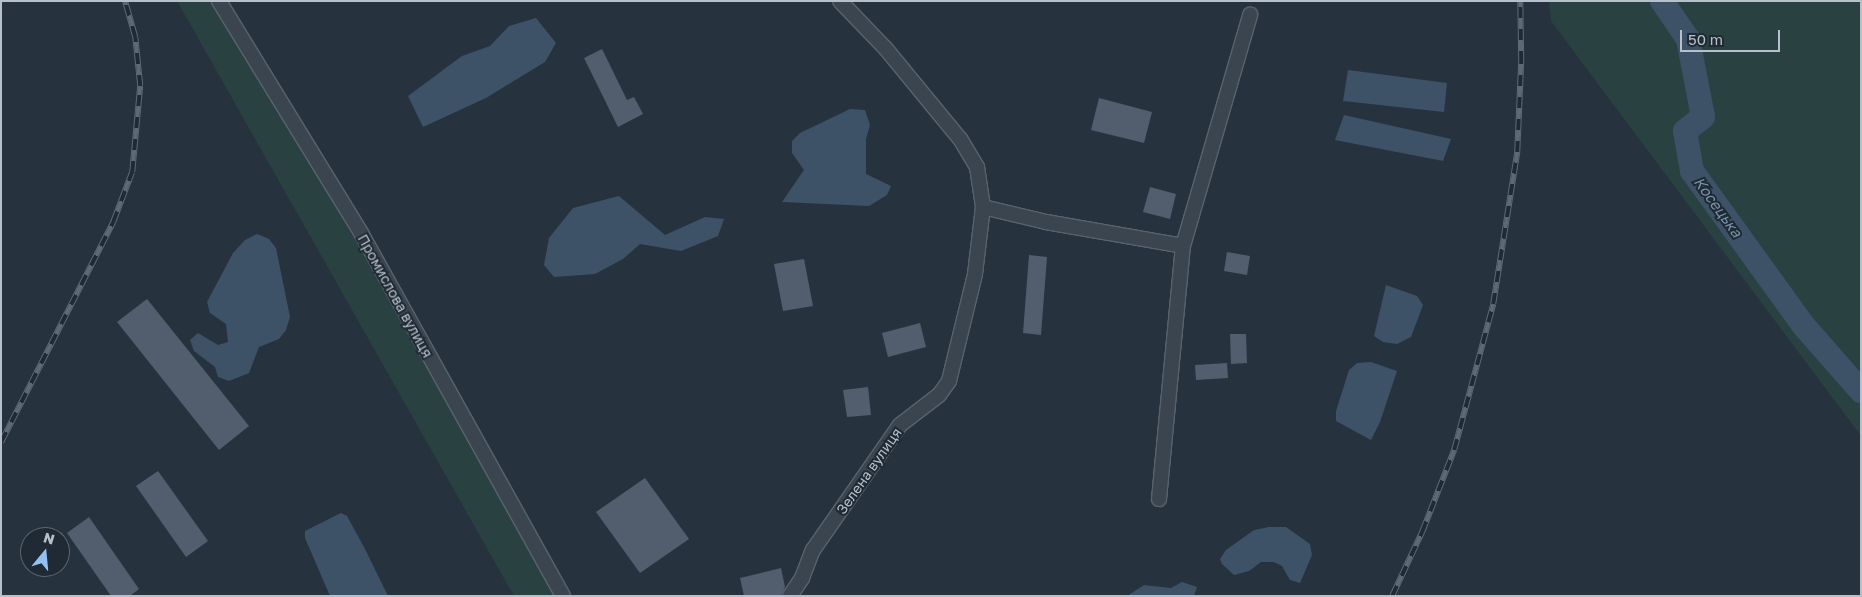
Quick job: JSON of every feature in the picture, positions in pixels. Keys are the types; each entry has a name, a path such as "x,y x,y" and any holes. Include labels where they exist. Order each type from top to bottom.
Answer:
{"street":[{"name":"Промислова вулиця","path":"219,1 361,233 563,596"},
{"name":"Зелена вулиця","path":"790,596 802,578 813,550 900,426 939,395 949,381 974,274 983,207 977,167 960,139 886,49 840,1"},
{"path":"1159,499 1183,246 1250,14"},
{"path":"983,207 1046,222 1183,246"}],"green space":[{"path":"177,1 219,1 557,596 514,596"},
{"path":"1549,1 1861,1 1861,436 1551,21"}],"water":[{"path":"536,18 556,43 545,62 486,98 423,127 408,96 462,56 490,46 509,26"},
{"path":"1348,70 1447,83 1444,112 1343,101"},
{"path":"850,109 865,110 870,125 866,139 866,174 891,186 887,195 869,206 782,202 804,170 792,153 792,141 800,133"},
{"path":"1344,115 1451,139 1443,161 1335,140"},
{"path":"619,196 665,235 705,217 724,219 718,236 681,251 640,244 623,259 595,274 554,277 544,265 549,238 573,208"},
{"path":"257,234 269,239 276,248 290,317 286,330 279,339 259,347 249,373 229,381 218,377 215,367 194,351 190,340 198,333 218,345 228,342 226,324 210,313 207,302 233,253 245,240"},
{"path":"1386,285 1417,296 1423,305 1411,337 1397,344 1383,342 1374,336"},
{"path":"1371,362 1397,371 1380,422 1371,440 1336,421 1336,411 1349,370 1357,363"},
{"path":"341,513 347,516 388,596 330,596 305,538 305,531"},
{"path":"1269,527 1286,527 1310,544 1312,555 1300,583 1290,580 1282,566 1274,562 1261,562 1249,571 1234,575 1222,564 1220,559 1226,550 1254,530"},
{"path":"1182,582 1197,587 1194,596 1127,596 1144,585 1171,588"}],"building":[{"path":"602,49 627,100 634,97 643,114 618,127 584,58"},
{"path":"1099,98 1152,112 1144,143 1091,130"},
{"path":"1150,187 1176,194 1170,219 1143,212"},
{"path":"1227,252 1250,256 1247,275 1224,271"},
{"path":"1029,255 1047,257 1041,335 1023,333"},
{"path":"804,259 813,306 783,311 774,264"},
{"path":"147,299 249,426 219,450 117,322"},
{"path":"920,323 926,347 888,357 882,333"},
{"path":"1230,334 1246,334 1247,363 1231,364"},
{"path":"1227,363 1228,378 1196,380 1195,365"},
{"path":"868,387 871,415 847,417 843,390"},
{"path":"158,471 208,541 186,557 136,486"},
{"path":"645,478 689,539 640,573 596,512"},
{"path":"89,517 139,589 130,596 111,596 70,537 70,531"},
{"path":"781,568 785,587 781,596 744,596 740,578"}],"waterway":[{"name":"Косецька","path":"1662,1 1688,39 1703,117 1685,131 1692,171 1803,325 1861,391"}],"railway":[{"path":"1,442 113,222 132,172 140,86 135,37 125,1"},
{"path":"1392,596 1422,532 1454,450 1493,304 1517,152 1521,62 1520,1"}]}
